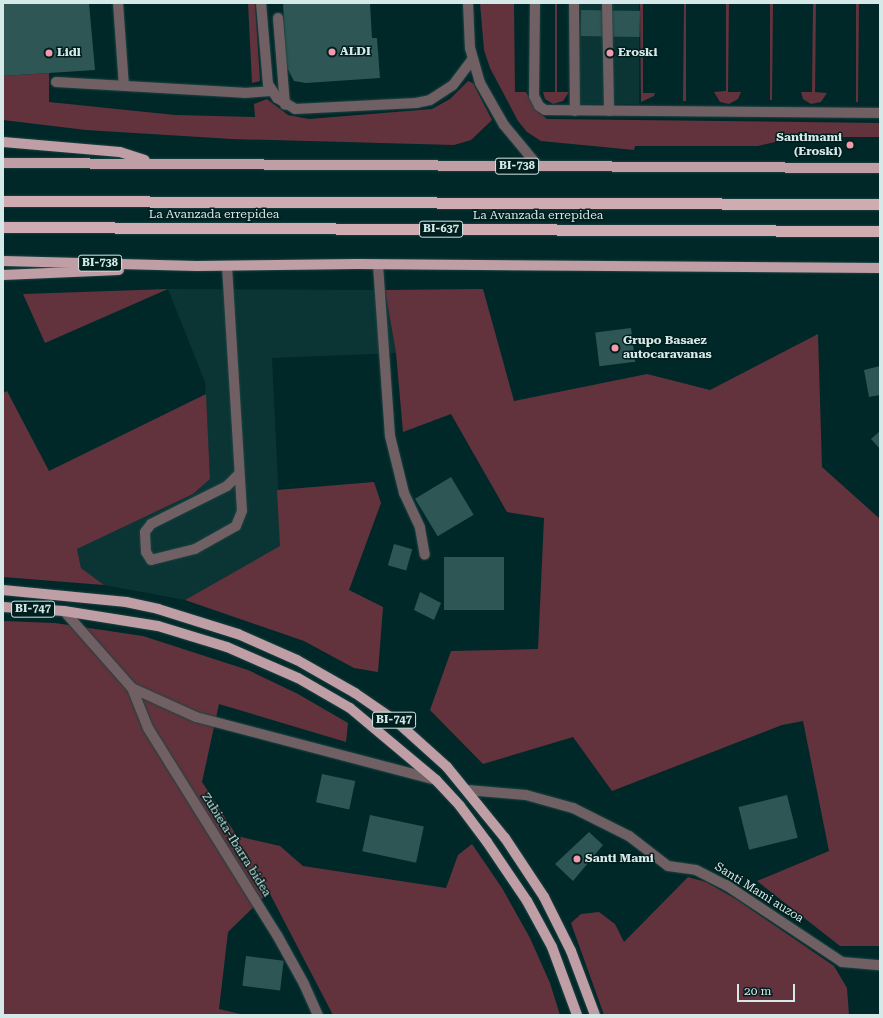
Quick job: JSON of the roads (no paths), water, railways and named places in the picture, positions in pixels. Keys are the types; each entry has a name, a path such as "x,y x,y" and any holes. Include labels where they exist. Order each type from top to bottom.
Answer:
{"highway":[{"name":"La Avanzada errepidea","path":"3,201 880,204"},
{"name":"La Avanzada errepidea","path":"3,227 880,231"}],"main road":[{"path":"3,142 120,152 155,164"},
{"name":"BI-738","path":"3,163 880,168"},
{"name":"BI-738","path":"3,260 197,266 378,265 880,268"},
{"path":"3,275 197,266"},
{"name":"BI-747","path":"3,590 126,602 158,609 238,634 297,660 355,693 397,722 447,767 505,838 544,897 571,951 595,1015"},
{"name":"BI-747","path":"3,607 64,611 158,626 227,647 298,678 350,708 436,780 460,806 528,901 552,947 578,1015"}],"street":[{"path":"118,3 124,86"},
{"path":"261,3 265,71 271,92 285,105 309,110 416,103 430,100 453,85 472,60"},
{"path":"468,3 472,60 480,83 504,125 538,166"},
{"path":"535,3 535,101 545,110 880,113"},
{"path":"574,3 575,111"},
{"path":"607,3 609,111"},
{"path":"278,18 285,105"},
{"path":"56,82 244,93 271,92"},
{"path":"378,265 390,436 404,493 420,528 425,555"},
{"path":"227,266 242,511 236,526 195,549 152,560 146,552 145,532 151,524 227,486 239,474"},
{"path":"64,611 132,688 196,716 436,780"},
{"name":"Zubieta-Ibarra bidea","path":"132,688 148,728 277,934 304,984 318,1015"},
{"name":"Santi Mami auzoa","path":"467,790 526,794 573,808 629,836 668,866 696,870 726,885 842,962 880,965"}],"place":[{"name":"ALDI","path":"332,52"},
{"name":"Lidl","path":"49,53"},
{"name":"Eroski","path":"610,53"},
{"name":"Santimami (Eroski)","path":"850,145"},
{"name":"Grupo Basaez autocaravanas","path":"615,348"},
{"name":"Santi Mami","path":"577,859"}]}
